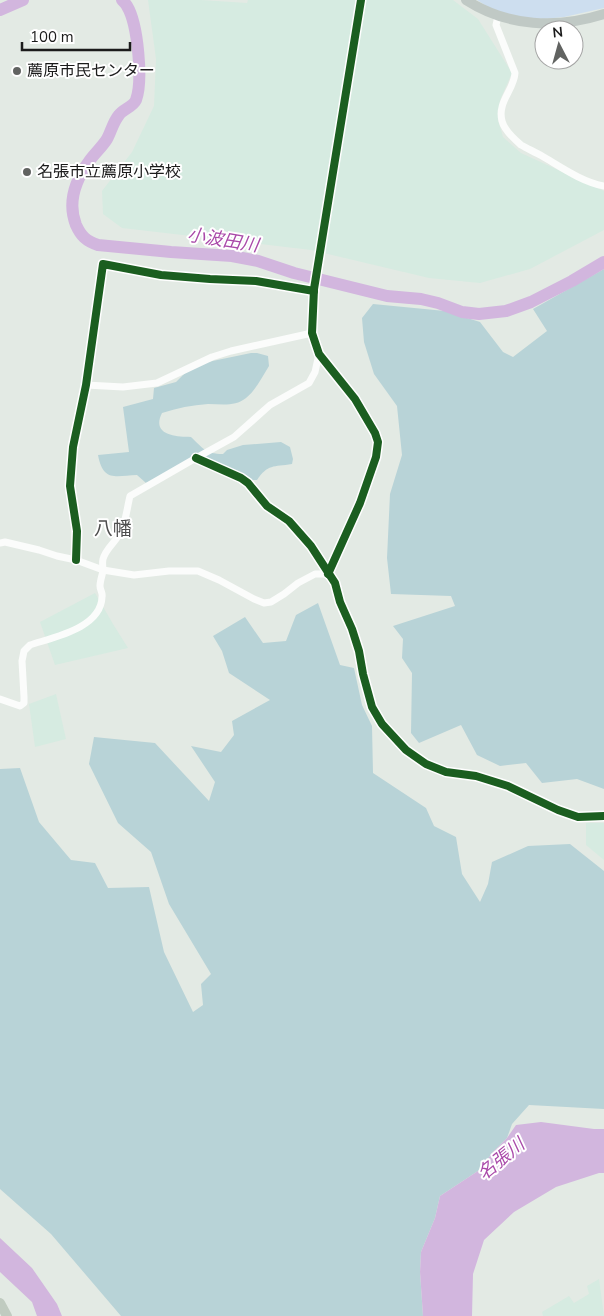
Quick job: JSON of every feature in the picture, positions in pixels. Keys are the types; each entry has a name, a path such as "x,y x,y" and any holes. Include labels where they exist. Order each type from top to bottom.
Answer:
{"main road":[{"path":"466,0 484,11 498,16 533,23 556,24 583,20 604,14"},
{"path":"0,1304 7,1316"}],"street":[{"path":"328,574 360,503 376,457 378,442 375,433 355,399 320,354 312,333 314,290 361,0"},
{"path":"498,16 496,25 515,74 502,109 502,122 506,129 521,144 589,182 604,186"},
{"path":"76,560 77,531 70,486 73,447 86,384 103,264 162,275 256,281 314,290"},
{"path":"86,384 123,387 157,383 212,357 312,333"},
{"path":"0,699 20,706 24,703 22,661 24,651 30,645 82,627 98,611 103,595 100,586 103,570 102,561 107,549 119,534 124,523 130,496 234,437 270,405 309,384 315,372 320,354"},
{"path":"196,458 248,482 267,506 289,521 311,546 335,583 340,602 352,628 359,651 372,707 382,724 406,750 426,764 446,772 476,776 508,786 558,810 578,816 604,816"},
{"path":"0,543 5,542 39,550 103,570 134,575 169,571 198,571 264,603 271,602 298,583 315,574 328,574"}],"green space":[{"path":"148,0 201,0 247,3 248,0 453,0 478,19 512,73 500,100 498,120 503,137 521,153 604,191 604,230 530,269 480,283 429,278 311,250 122,228 103,214 102,191 132,152 154,106 156,59"},
{"path":"95,593 128,648 55,665 40,622"},
{"path":"56,694 66,739 35,747 29,704"},
{"path":"586,823 604,823 604,860 586,845"},
{"path":"599,1279 604,1316 543,1316 542,1312 569,1296 574,1303 589,1294 587,1286"}],"shaded area":[{"path":"477,0 604,0 604,8 564,17 525,18 493,10"},
{"path":"604,269 604,789 577,779 542,783 526,763 500,766 477,755 461,725 419,743 411,733 412,673 402,658 403,639 393,626 455,606 451,596 391,594 387,558 390,494 402,455 397,406 374,374 364,342 362,318 373,304 445,311 480,322 503,352 513,357 547,331 533,309"},
{"path":"251,353 268,356 269,366 250,395 242,401 233,404 196,405 162,413 159,420 160,426 166,433 191,437 205,450 217,454 223,454 227,450 243,445 281,442 290,447 293,459 292,464 275,466 268,469 257,480 251,480 236,472 219,473 214,471 202,458 146,483 137,475 111,476 103,470 98,455 129,452 123,407 153,399 154,388 176,382 187,371 203,363"},
{"path":"318,603 340,665 354,668 362,705 372,726 373,773 426,808 434,826 456,837 462,874 480,902 488,884 492,862 528,846 570,844 604,871 604,1109 529,1105 512,1124 507,1138 492,1153 481,1169 440,1196 435,1218 421,1252 420,1272 423,1316 121,1316 51,1234 0,1189 0,769 20,768 39,822 71,860 95,863 108,888 149,887 164,952 193,1012 203,1005 201,984 211,974 169,904 151,852 118,823 89,764 94,737 155,743 209,801 215,782 191,746 221,752 234,735 232,721 270,700 229,673 222,651 213,636 245,617 263,643 286,641 296,615"}],"water":[{"name":"名張川","path":"541,1122 604,1129 604,1173 556,1187 514,1212 484,1240 473,1274 472,1316 423,1316 420,1272 421,1252 435,1218 440,1196 481,1169 516,1125"},
{"path":"0,1238 32,1268 57,1304 62,1316 37,1316 32,1302 0,1272"}],"waterway":[{"name":"小波田川","path":"0,10 23,0"},
{"name":"小波田川","path":"122,0 127,5 131,14 137,39 138,91 135,102 119,115 107,139 85,167 74,191 73,216 82,235 90,242 98,245 232,256 258,261 294,273 387,296 421,299 462,312 479,314 506,311 531,302 604,262"}],"cycle path":[{"path":"328,574 360,503 376,457 378,442 375,433 355,399 319,354 312,333 314,289 361,0"},
{"path":"76,560 77,531 70,486 73,447 86,385 103,264 161,275 256,281 314,291"},
{"path":"196,458 248,483 267,506 289,521 311,546 335,583 340,602 359,651 372,707 382,724 406,750 426,764 446,772 476,776 508,786 558,810 578,817 604,816"}],"place":[{"name":"薦原市民センター","path":"17,71"},
{"name":"名張市立薦原小学校","path":"27,172"}],"district":[{"name":"八幡","path":"113,529"}]}
